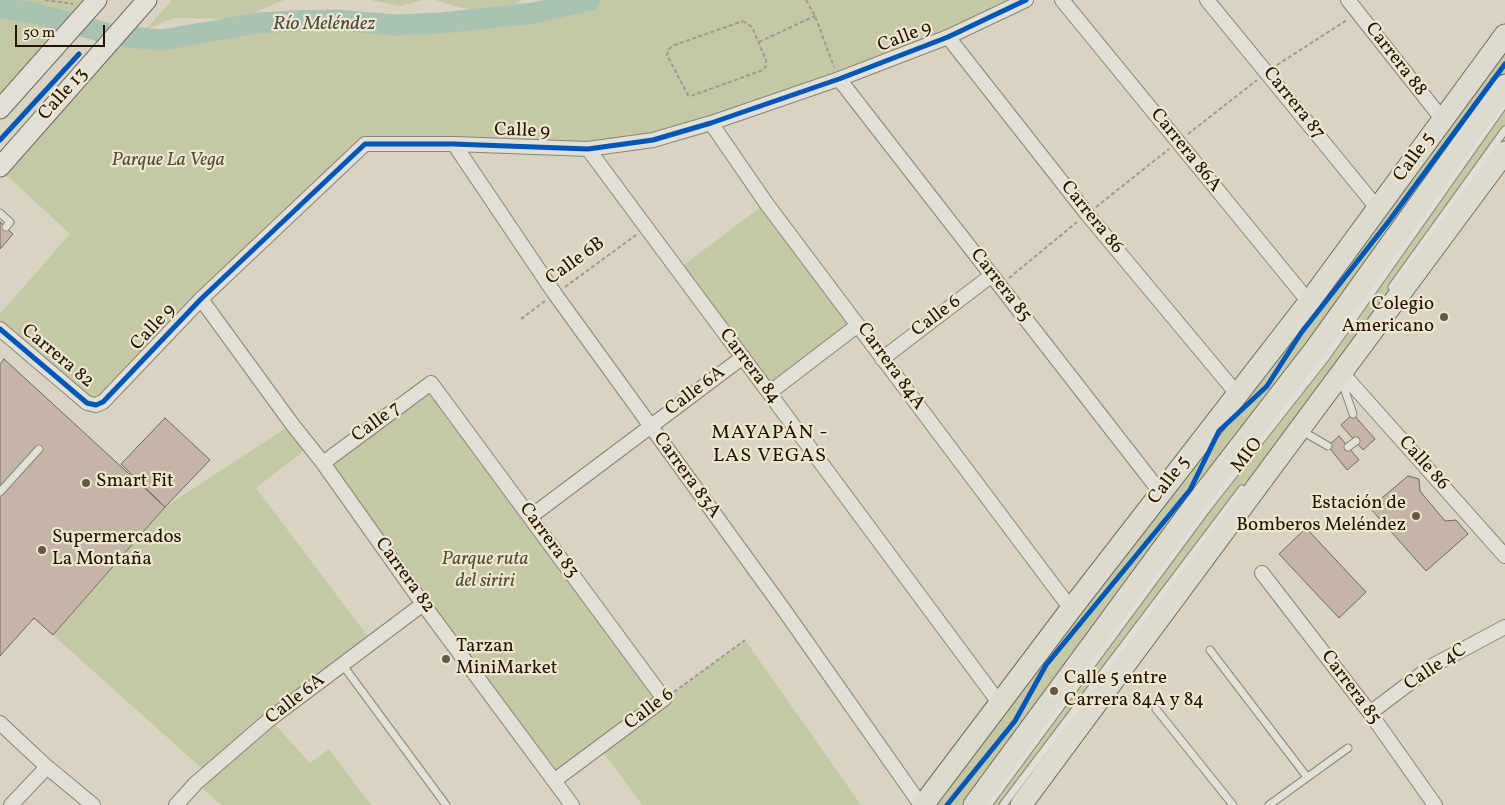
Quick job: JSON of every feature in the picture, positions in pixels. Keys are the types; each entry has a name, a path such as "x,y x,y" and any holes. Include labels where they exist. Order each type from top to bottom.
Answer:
{"main road":[{"name":"Calle 13","path":"0,167 147,0"},
{"name":"Calle 13","path":"0,109 57,44 87,5"},
{"name":"Calle 5","path":"922,805 1309,302 1505,35"},
{"path":"974,805 1200,498 1316,348 1505,85"},
{"path":"1447,166 1450,139 1461,93"},
{"path":"1022,805 1505,152"}],"street":[{"name":"Calle 9","path":"96,404 103,402 109,397 201,299 365,144 454,144 588,149 652,140 711,123 839,79 948,38 1026,0"},
{"name":"Carrera 86A","path":"1062,0 1309,302"},
{"name":"Carrera 87","path":"1207,0 1378,208"},
{"name":"Carrera 88","path":"1348,0 1443,120"},
{"name":"Carrera 86","path":"948,38 1087,214 1238,395"},
{"name":"Carrera 85","path":"839,79 1162,493"},
{"name":"Carrera 84A","path":"711,123 766,203 1071,609"},
{"name":"Carrera 83A","path":"454,144 555,294 784,610 922,805"},
{"name":"Carrera 84","path":"588,149 1000,704"},
{"name":"Calle 6","path":"882,359 992,275"},
{"name":"Carrera 82","path":"201,299 572,805"},
{"path":"769,393 858,325"},
{"name":"Carrera 82","path":"0,329 87,403 96,404"},
{"name":"Calle 6A","path":"530,516 743,358"},
{"name":"Calle 86","path":"1341,374 1505,556"},
{"name":"Calle 7","path":"323,463 431,384"},
{"name":"Carrera 83","path":"431,384 664,699"},
{"name":"Carrera 85","path":"1262,573 1370,713 1435,805"},
{"name":"Calle 6A","path":"176,805 196,783 270,719 423,604"},
{"name":"Calle 4C","path":"1370,713 1432,666 1505,627"},
{"name":"Calle 6","path":"555,780 664,699"},
{"path":"0,723 47,767 92,805"},
{"path":"11,805 47,767"}],"lane":[{"name":"MIO","path":"988,805 1208,507 1326,357 1505,104"},
{"path":"1387,294 1505,130"},
{"path":"0,213 10,222 6,227"},
{"path":"1341,374 1353,414"},
{"path":"1300,430 1328,446"},
{"path":"1348,447 1356,441"},
{"path":"0,492 39,449"},
{"name":"MIO","path":"1002,805 1248,481"},
{"path":"1210,650 1307,777"},
{"path":"342,664 446,805"},
{"path":"1156,708 1233,805"},
{"path":"1269,805 1348,748"}],"path":[{"path":"45,0 87,5"},
{"path":"806,0 815,16 839,79"},
{"path":"759,42 815,16"},
{"path":"743,21 752,26 759,42 766,60 766,66 763,70 692,96 685,92 667,54 672,46 743,21"}],"green space":[{"path":"0,0 97,0 0,109"},
{"path":"172,0 284,0 239,19 174,18 146,29"},
{"path":"370,0 423,0 400,6"},
{"path":"435,0 521,0 498,15"},
{"name":"Parque La Vega","path":"590,0 1026,0 711,123 588,149 365,144 96,405 0,329 0,314 70,234 0,169 117,36 162,40 258,23 292,21 336,20 396,25 442,23 534,13"},
{"path":"1505,35 1505,130 1336,367 1003,805 923,805"},
{"path":"766,203 858,325 769,393 677,270"},
{"name":"Parque ruta del siriri","path":"431,383 667,698 745,640 861,805 642,805 600,747 555,780 323,463"},
{"path":"292,424 310,446 256,488 372,642 270,719 310,763 329,749 371,805 222,805 196,783 207,773 53,635 165,507"}],"building":[{"path":"0,222 13,234 0,249"},
{"path":"4,359 165,507 53,635 34,618 0,656 0,364"},
{"path":"1353,414 1375,439 1363,450 1341,425"},
{"path":"165,418 210,460 165,507 121,464"},
{"path":"1339,436 1359,460 1347,470 1328,446"},
{"path":"1408,476 1419,479 1420,491 1445,521 1456,520 1468,534 1426,571 1370,508"},
{"path":"1306,528 1366,592 1339,618 1279,554"}],"waterway":[{"name":"Río Meléndez","path":"0,8 34,13 117,36 162,40 258,23 336,20 396,25 442,23 534,13 590,0"}],"cycle path":[{"path":"0,329 87,403 96,405 103,402 201,299 365,144 454,144 588,149 653,140 711,123 839,79 948,37 1026,0"},
{"path":"0,140 79,54"},
{"path":"947,805 1015,721 1046,665 1190,490 1219,431 1267,386 1301,333 1389,221 1505,64"}],"place":[{"name":"Colegio Americano","path":"1444,317"},
{"name":"Smart Fit","path":"86,483"},
{"name":"Estación de Bomberos Meléndez","path":"1416,516"},
{"name":"Supermercados La Montaña","path":"42,550"},
{"name":"Tarzan MiniMarket","path":"446,659"},
{"name":"Calle 5 entre Carrera 84A y 84","path":"1054,691"}],"district":[{"name":"MAYAPÁN - LAS VEGAS","path":"770,446"}]}
